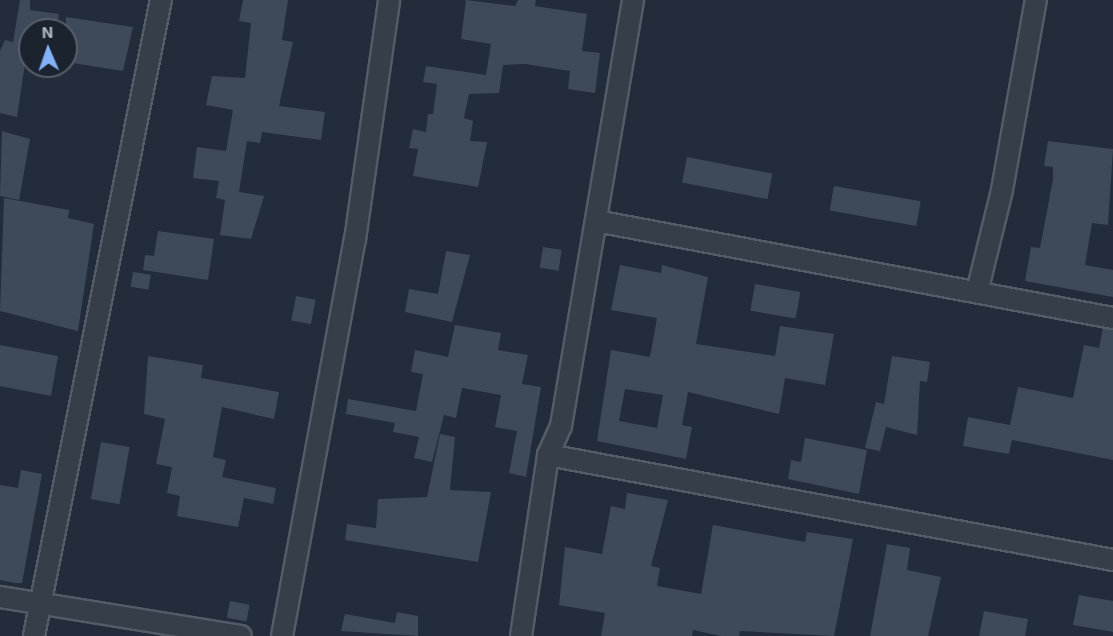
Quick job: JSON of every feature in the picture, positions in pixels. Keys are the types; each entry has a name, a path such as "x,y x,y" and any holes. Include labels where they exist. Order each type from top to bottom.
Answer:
{"street":[{"path":"34,636 161,0"},
{"path":"282,636 355,240 389,0"},
{"path":"521,636 548,455 561,426 633,0"},
{"path":"977,292 1002,190 1036,0"},
{"path":"596,221 1113,318"},
{"path":"548,455 1113,560"},
{"path":"0,597 241,636"}],"building":[{"path":"20,0 30,0 30,10 59,14 58,18 18,18 18,78 23,78 17,117 0,113 0,51 5,40 13,42"},
{"path":"243,0 288,0 282,40 293,42 279,106 325,112 321,140 262,132 260,143 247,141 239,192 264,196 251,239 220,235 225,200 216,198 219,181 193,178 197,147 226,151 233,110 206,105 212,76 245,78 251,23 239,21"},
{"path":"466,0 515,6 518,0 536,0 535,6 587,14 582,51 600,53 595,93 568,89 570,71 525,64 503,65 499,93 469,94 464,118 473,121 470,141 487,142 478,187 413,176 418,149 409,148 413,129 426,132 428,114 433,114 437,84 423,82 426,66 486,75 491,44 461,39"},
{"path":"78,19 133,27 123,71 78,64"},
{"path":"2,131 30,139 19,200 0,196"},
{"path":"1048,141 1113,149 1108,225 1092,223 1085,265 1113,270 1113,297 1025,281 1031,247 1040,248 1053,179 1053,167 1044,166"},
{"path":"687,157 772,174 767,199 682,183"},
{"path":"834,186 921,201 916,226 830,211"},
{"path":"4,198 69,210 68,218 94,224 78,331 0,311"},
{"path":"158,231 214,239 208,280 143,270 145,255 154,256"},
{"path":"543,247 562,250 558,271 540,268"},
{"path":"446,251 470,255 452,322 405,312 409,289 438,294"},
{"path":"620,265 661,273 662,265 708,277 696,344 775,356 780,326 834,334 825,385 785,378 779,414 688,392 682,425 692,427 686,459 597,441 611,350 650,357 657,318 611,310","holes":["625,389 663,395 657,428 619,421"]},
{"path":"133,272 151,275 148,290 131,287"},
{"path":"755,284 800,292 796,319 750,311"},
{"path":"296,296 316,300 311,324 291,321"},
{"path":"455,325 501,333 498,350 528,355 522,384 541,387 526,477 509,473 517,431 495,427 501,395 462,388 456,418 444,415 432,462 414,458 419,437 393,432 395,423 346,414 348,399 416,411 423,374 411,372 415,350 448,357"},
{"path":"1103,328 1113,330 1113,460 1012,440 1009,454 963,446 968,417 1010,425 1018,387 1073,398 1084,345 1099,348"},
{"path":"0,345 58,356 51,396 0,386"},
{"path":"148,356 203,365 201,378 279,392 274,419 222,407 213,457 226,460 222,477 276,488 273,504 244,498 238,527 177,516 180,496 167,493 172,467 156,464 165,419 144,414"},
{"path":"892,356 930,362 927,382 920,381 917,435 886,427 880,451 865,448 876,402 884,404"},
{"path":"440,434 455,437 450,490 491,492 478,562 345,540 347,524 376,528 378,499 427,497"},
{"path":"805,438 867,450 859,494 788,479 791,460 801,462"},
{"path":"101,442 130,447 119,504 91,499"},
{"path":"21,470 42,474 22,583 15,583 0,580 0,485 18,488"},
{"path":"627,493 668,500 651,566 660,568 657,586 701,594 713,525 805,542 807,532 853,539 834,636 740,631 739,636 721,636 693,630 692,636 601,636 605,613 559,605 565,547 602,554 611,506 625,509"},
{"path":"887,544 910,548 907,570 941,577 928,636 870,636"},
{"path":"1079,595 1113,601 1113,632 1073,625"},
{"path":"230,601 250,605 246,622 227,618"},
{"path":"984,611 1028,619 1025,636 979,636"},
{"path":"397,612 418,616 418,636 341,631 345,614 395,623"}]}
